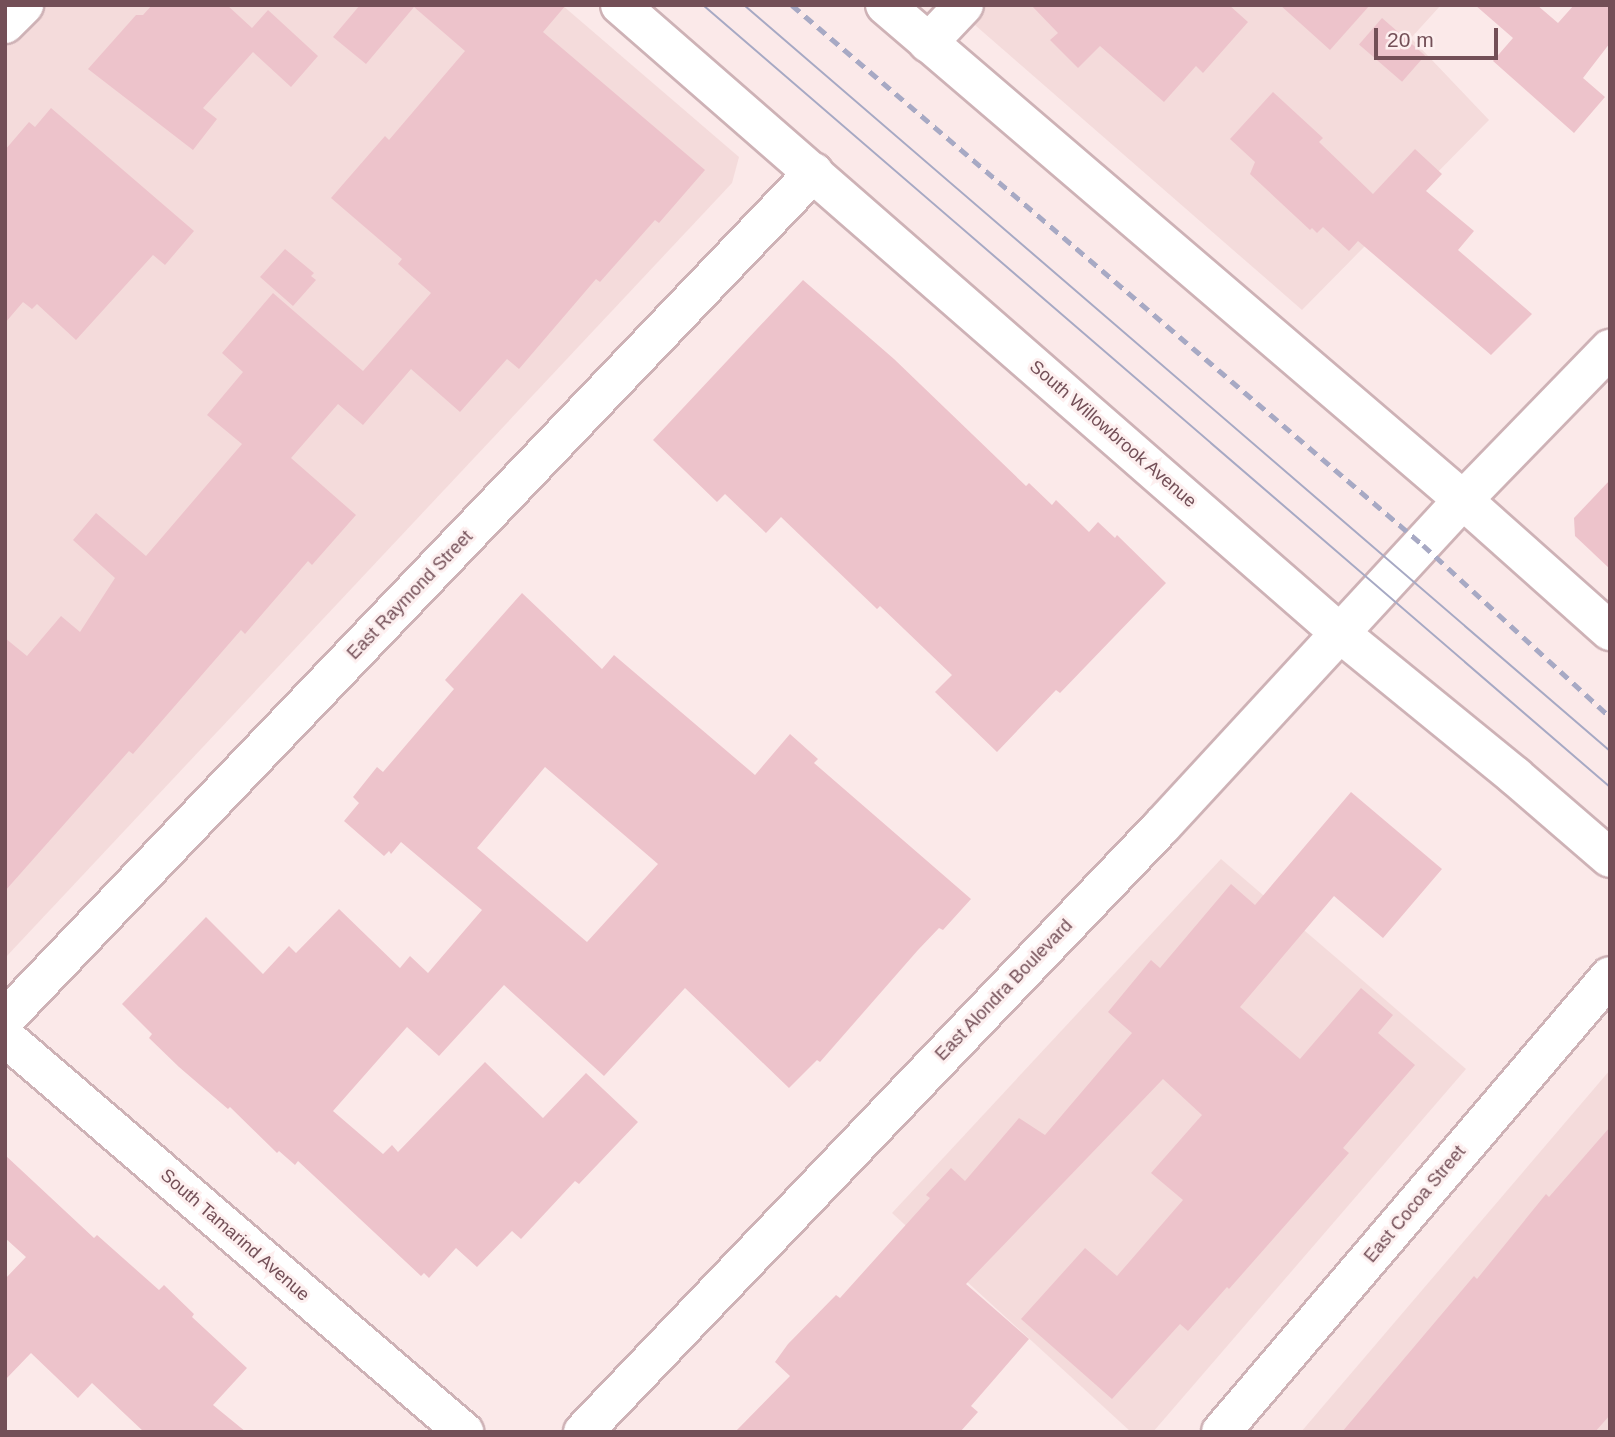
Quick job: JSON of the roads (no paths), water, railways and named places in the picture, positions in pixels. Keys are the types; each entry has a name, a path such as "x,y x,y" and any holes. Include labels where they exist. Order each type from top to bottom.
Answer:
{"street":[{"path":"5,24 24,5"},
{"name":"South Willowbrook Avenue","path":"620,5 1341,634 1515,776 1610,859"},
{"path":"885,5 1463,500 1610,631"},
{"path":"928,43 964,5"},
{"name":"East Raymond Street","path":"5,1019 814,172"},
{"name":"East Alondra Boulevard","path":"583,1432 1341,634 1463,500 1610,349"},
{"name":"East Cocoa Street","path":"1221,1432 1610,976"},
{"name":"South Tamarind Avenue","path":"5,1037 464,1432"}],"tram line":[{"path":"703,5 1610,787"},
{"path":"744,5 1610,751"}],"railway":[{"path":"792,5 1423,545 1610,717"}]}
